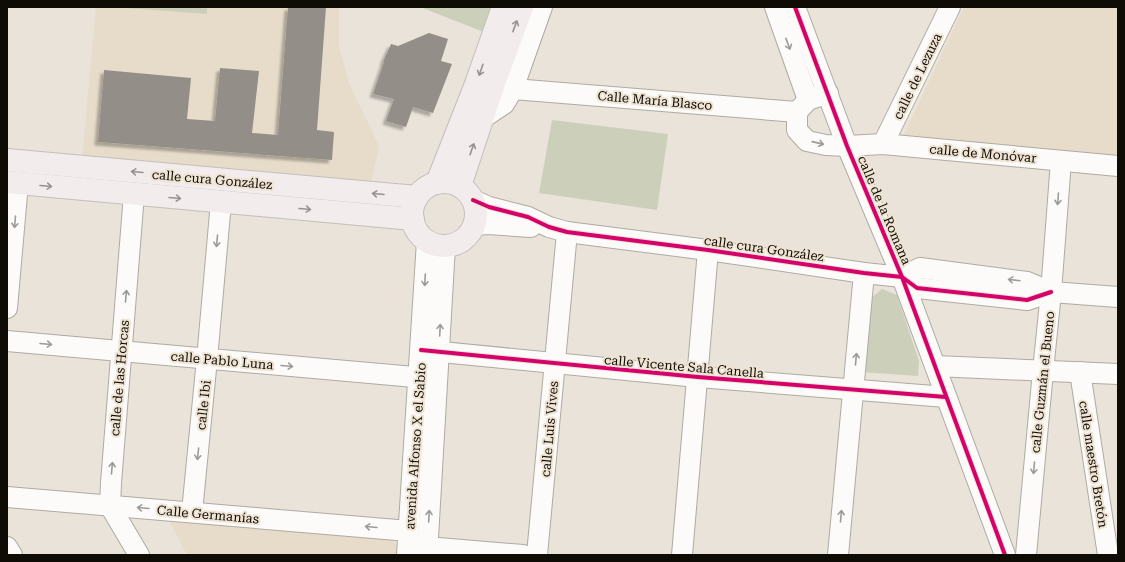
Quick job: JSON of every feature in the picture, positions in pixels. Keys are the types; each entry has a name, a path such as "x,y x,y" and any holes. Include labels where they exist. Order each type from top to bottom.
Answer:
{"main road":[{"path":"437,183 476,84 503,7"},
{"path":"466,193 483,118 522,7"},
{"name":"calle cura González","path":"7,160 417,198"},
{"name":"calle cura González","path":"13,183 413,218"},
{"path":"437,183 448,183 466,193 476,209 476,219 474,226 466,238 456,244 436,244 420,235 415,227 413,208 422,191 437,183"}],"street":[{"path":"483,118 504,104 513,89 542,7"},
{"name":"calle de Monóvar","path":"775,7 802,106 797,130 807,141 826,145 847,146 883,144 1118,166"},
{"name":"calle de la Romana","path":"795,7 847,146 902,277 1005,555"},
{"name":"calle de Lezuza","path":"883,144 950,7"},
{"name":"Calle María Blasco","path":"513,89 802,106"},
{"path":"802,106 828,93"},
{"name":"calle Guzmán el Bueno","path":"1026,555 1042,371 1052,292 1061,161"},
{"path":"7,308 13,183"},
{"name":"calle cura González","path":"466,193 489,207 528,217 558,230"},
{"name":"calle de las Horcas","path":"110,506 134,194"},
{"name":"calle Ibi","path":"192,512 221,202"},
{"name":"calle cura González","path":"474,226 488,224 558,230 902,277"},
{"name":"calle Luis Vives","path":"537,555 554,364 558,230"},
{"name":"avenida Alfonso X el Sabio","path":"416,546 436,244"},
{"path":"682,555 708,250"},
{"path":"902,277 920,268 1027,282 1052,292 1118,297"},
{"path":"838,555 864,273"},
{"name":"calle Pablo Luna","path":"7,341 428,378"},
{"name":"calle Vicente Sala Canella","path":"430,351 698,377 946,397"},
{"path":"935,366 1118,374"},
{"name":"calle maestro Bretón","path":"1080,372 1108,555"},
{"name":"Calle Germanías","path":"7,497 192,512 416,546 523,555"},
{"path":"110,506 139,555"},
{"path":"7,547 12,555"}],"shaded area":[{"path":"96,7 339,7 339,47 349,83 379,146 371,184 82,159"},
{"path":"964,7 1118,7 1118,158 902,139"},
{"path":"169,520 391,538 398,547 397,555 187,555"}],"green space":[{"path":"112,7 207,7 207,14"},
{"path":"420,7 493,7 484,32"},
{"path":"552,120 668,134 657,210 539,193"},
{"path":"882,289 897,295 919,361 918,376 861,372 871,298"}],"building":[{"path":"288,7 326,7 317,130 334,132 332,160 98,142 104,70 191,78 187,119 215,121 220,68 259,71 252,133 278,135"},
{"path":"429,33 448,39 441,61 452,64 433,113 413,107 406,127 386,121 394,99 373,94 383,62 391,44 398,46"}],"cycle path":[{"path":"795,7 847,146 902,277 1005,555"},
{"path":"473,200 489,207 528,217 549,227 567,232 902,277 917,288 1027,300 1051,292"},
{"path":"421,350 698,377 946,397"}]}
